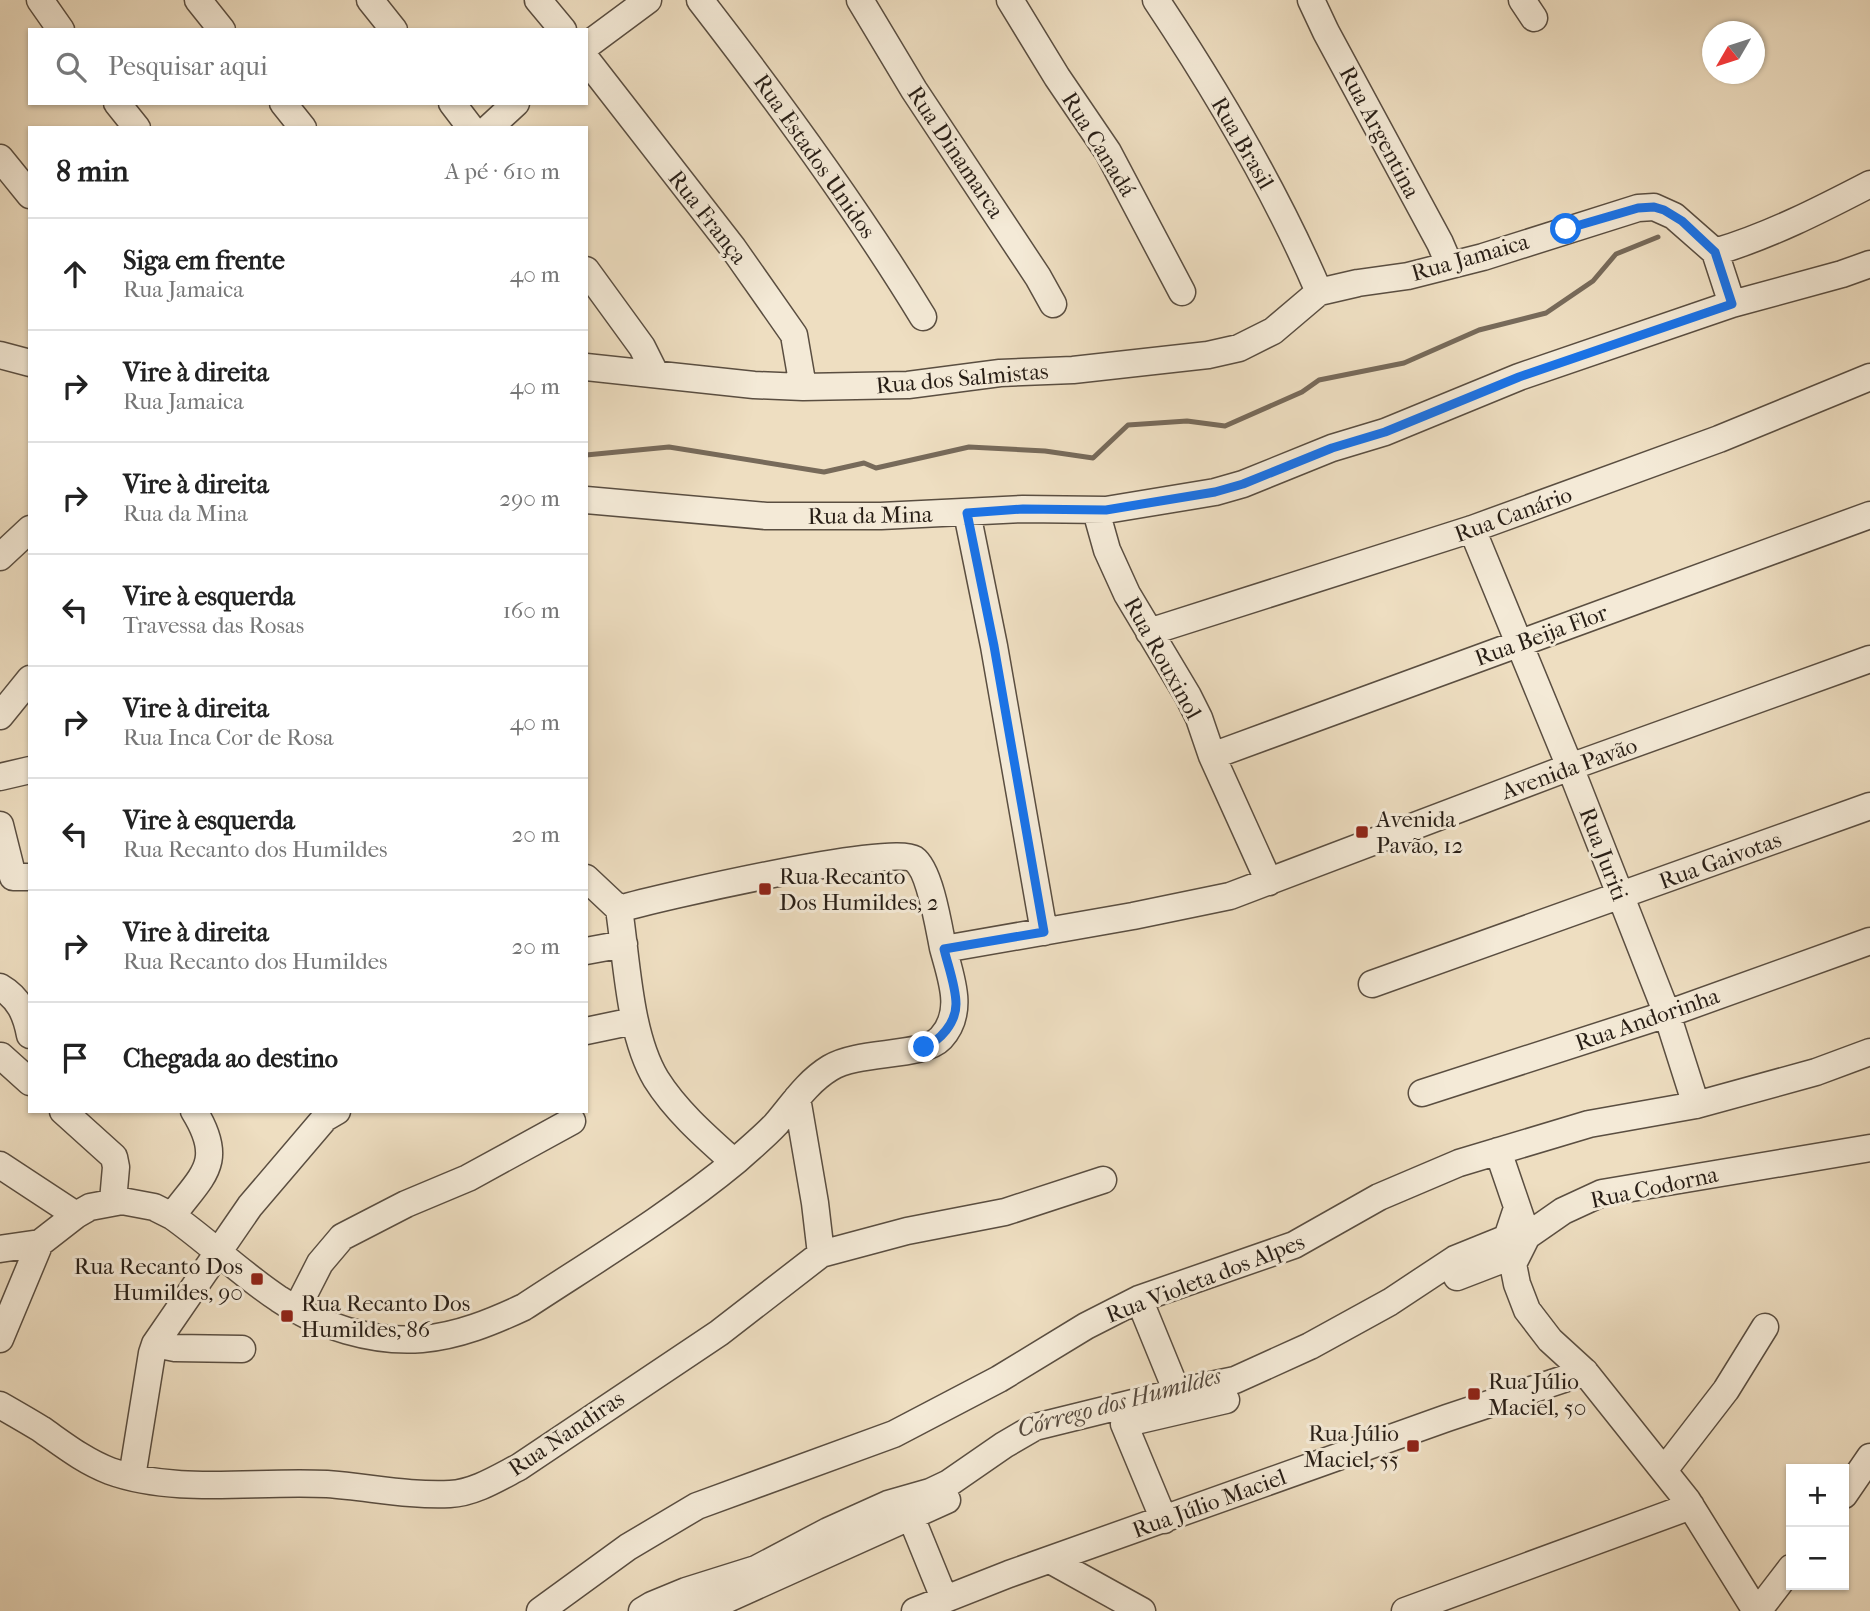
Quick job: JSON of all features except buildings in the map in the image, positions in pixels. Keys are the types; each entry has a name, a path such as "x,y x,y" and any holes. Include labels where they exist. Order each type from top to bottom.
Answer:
{"street":[{"path":"40,0 60,28"},
{"path":"198,0 220,28"},
{"path":"370,0 392,28"},
{"path":"538,0 560,28"},
{"path":"588,45 648,0"},
{"name":"Rua Estados Unidos","path":"700,0 769,90 863,224 923,317"},
{"name":"Rua Dinamarca","path":"860,0 914,90 1038,277 1052,304"},
{"name":"Rua Canadá","path":"1010,0 1050,66 1108,152 1182,292"},
{"name":"Rua Brasil","path":"1156,0 1244,141 1292,231 1319,292"},
{"name":"Rua Argentina","path":"1311,0 1449,264"},
{"name":"Rua França","path":"588,62 733,248 794,334 803,387"},
{"path":"119,105 135,126"},
{"path":"285,105 301,126"},
{"path":"454,105 469,126"},
{"path":"491,126 514,105"},
{"path":"0,158 28,193"},
{"path":"1715,252 1763,235 1870,184"},
{"name":"Rua Jamaica","path":"1319,292 1408,276 1483,257 1638,208 1654,207 1675,215 1715,252 1732,304"},
{"name":"Rua da Mina","path":"588,499 766,516 967,513 1023,509 1096,510 1190,496 1243,484 1332,448 1385,432 1501,384 1732,304 1870,264"},
{"path":"588,273 642,347 655,373"},
{"name":"Rua dos Salmistas","path":"588,367 754,385 803,387 908,385 1000,373 1122,366 1208,355 1238,348 1273,331 1319,292"},
{"path":"0,355 28,362"},
{"name":"Rua Canário","path":"1149,632 1472,529 1719,439 1870,377"},
{"name":"Rua Rouxinol","path":"1096,510 1107,551 1127,594 1199,718 1212,756 1269,881"},
{"path":"967,513 994,646 1044,932"},
{"name":"Rua Beija Flor","path":"1212,756 1870,514"},
{"name":"Rua Juriti","path":"1472,529 1570,766 1667,1014 1696,1105"},
{"path":"0,557 28,531"},
{"name":"Avenida Pavão","path":"944,949 1221,899 1570,766 1870,659"},
{"path":"0,716 28,681"},
{"path":"0,777 28,770"},
{"name":"Rua Gaivotas","path":"1372,984 1870,806"},
{"path":"0,825 13,877 28,877"},
{"path":"0,1249 40,1243 90,1207 113,1201 137,1203 154,1207 172,1216 247,1276 296,1310 335,1326 389,1338 421,1339 450,1334 494,1321 524,1307 697,1191 774,1126 813,1079 834,1066 869,1055 924,1047 940,1038 947,1029 956,1006 922,867 910,857 898,855 865,859 756,877 619,909"},
{"path":"588,880 619,909 635,1021 654,1076 676,1106 734,1162"},
{"name":"Rua Andorinha","path":"1422,1093 1667,1014 1870,941"},
{"path":"588,951 624,944"},
{"path":"0,987 18,1002 28,1024"},
{"path":"588,1031 629,1022"},
{"path":"28,1038 0,1057 28,1080"},
{"name":"Rua Violeta dos Alpes","path":"540,1611 628,1547 697,1506 894,1434 999,1379 1086,1326 1139,1299 1294,1245 1312,1237 1350,1212 1408,1184 1459,1163 1589,1125 1696,1105 1816,1072 1870,1052"},
{"path":"797,1098 821,1254"},
{"path":"65,1113 114,1157 116,1167 113,1201"},
{"path":"172,1216 209,1165 208,1145 195,1113"},
{"path":"132,1478 155,1345 250,1206 297,1149 325,1118 334,1113"},
{"path":"296,1310 320,1264 342,1237 406,1204 468,1178 572,1121"},
{"name":"Rua Codorna","path":"1495,1255 1525,1239 1563,1211 1602,1194 1749,1166 1870,1148"},
{"path":"1498,1151 1525,1239 1513,1264 1527,1310 1550,1340 1584,1372 1665,1469 1757,1611 1786,1574"},
{"path":"0,1165 76,1216"},
{"name":"Rua Nandiras","path":"0,1405 43,1430 76,1455 132,1478 160,1483 201,1485 328,1484 419,1494 452,1494 519,1467 719,1333 821,1254 907,1231 1006,1212 1103,1180"},
{"path":"642,1611 652,1605 710,1599 757,1569 828,1531 888,1504 930,1492 978,1472 1024,1448 1141,1412 1234,1398 1460,1266 1495,1255 1507,1238 1517,1208"},
{"path":"3,1324 40,1243"},
{"path":"1139,1299 1177,1392"},
{"path":"1665,1469 1726,1390 1765,1327"},
{"path":"155,1345 242,1349"},
{"path":"1141,1412 1177,1392 1235,1380 1302,1359"},
{"name":"Rua Júlio Maciel","path":"915,1611 944,1598 1447,1418 1584,1372"},
{"path":"1141,1412 1164,1520"},
{"path":"1849,1488 1870,1457"},
{"path":"678,1611 938,1506 978,1472"},
{"path":"1405,1611 1691,1506"},
{"path":"911,1517 944,1598"},
{"path":"1050,1560 1142,1611"}],"waterway":[{"path":"588,455 669,447 824,472 864,463 876,468 969,447 1045,451 1093,458 1128,425 1187,421 1225,426 1302,392 1319,380 1404,363 1479,330 1546,313 1593,281 1616,254 1658,237"}],"place":[{"name":"Avenida Pavão, 12","path":"1362,832"},
{"name":"Rua Recanto Dos Humildes, 2","path":"765,889"},
{"name":"Rua Recanto Dos Humildes, 90","path":"257,1279"},
{"name":"Rua Recanto Dos Humildes, 86","path":"287,1316"},
{"name":"Rua Júlio Maciel, 50","path":"1474,1394"},
{"name":"Rua Júlio Maciel, 55","path":"1413,1446"}],"route":[{"path":"924,1047 940,1038 947,1029 956,1006 944,949 1044,932 994,646 967,513 1023,509 1106,510 1215,492 1243,484 1332,448 1385,432 1519,377 1732,304 1715,252 1675,215 1664,210 1654,207 1638,208 1566,229"}],"water label":[{"name":"Córrego dos Humildes","path":"1119,1402"}]}
